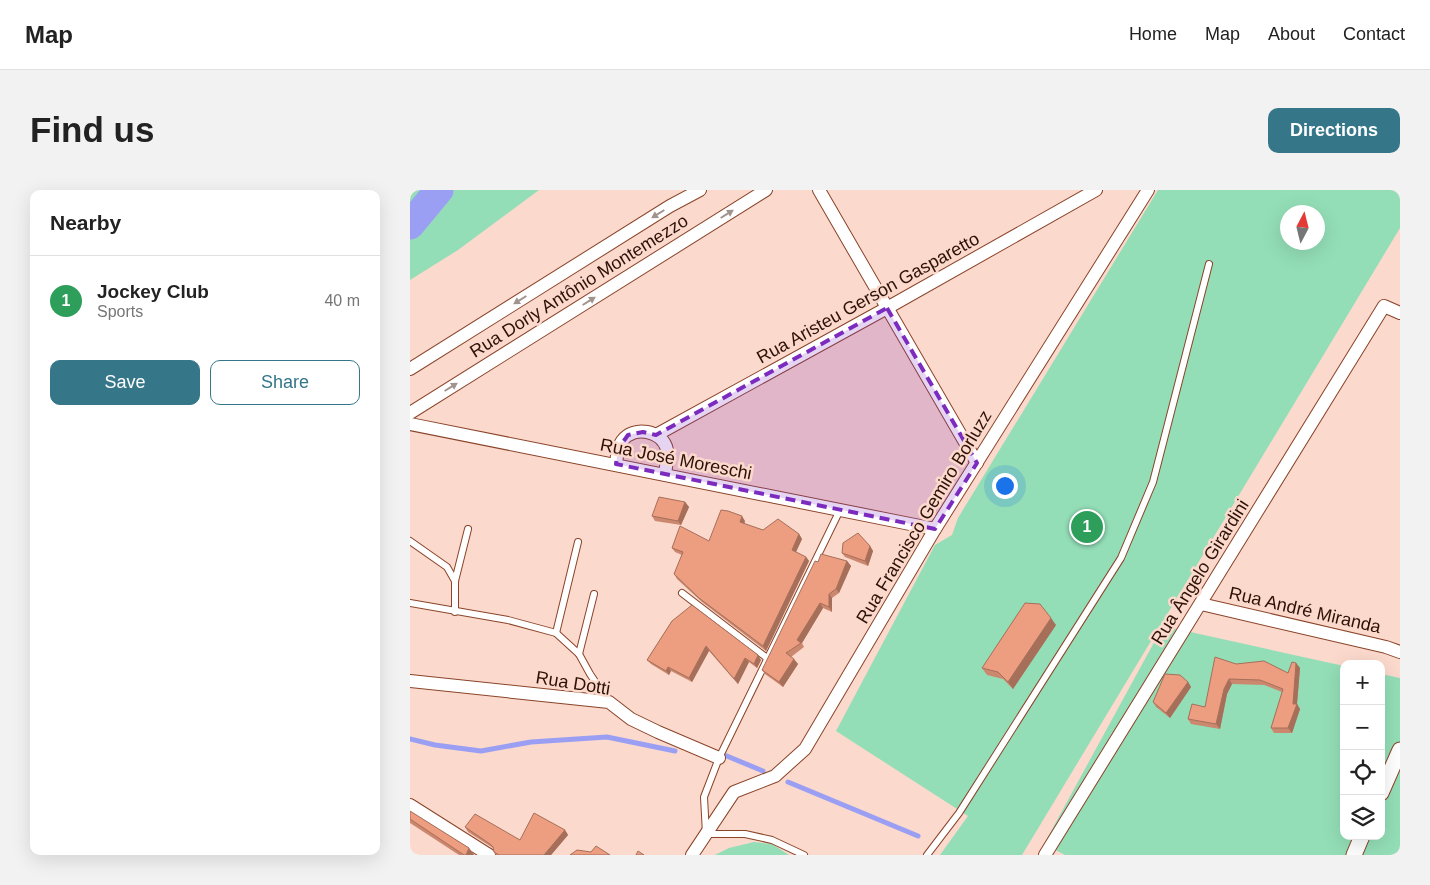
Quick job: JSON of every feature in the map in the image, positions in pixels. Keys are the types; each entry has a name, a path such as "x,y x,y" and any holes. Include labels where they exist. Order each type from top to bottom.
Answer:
{"street":[{"name":"Rua Dorly Antônio Montemezzo","path":"410,369 670,206 700,190"},
{"name":"Rua Dorly Antônio Montemezzo","path":"410,413 766,190"},
{"path":"818,190 976,463"},
{"name":"Rua Aristeu Gerson Gasparetto","path":"656,435 1096,190"},
{"name":"Rua Francisco Gemiro Borluzz","path":"692,855 734,792 775,776 805,749 935,528 1148,190"},
{"name":"Rua Ângelo Girardini","path":"1045,855 1384,306 1400,313"},
{"name":"Rua José Moreschi","path":"410,424 935,528"},
{"path":"616,464 618,449 623,440 635,432 644,432 656,435 665,444 667,450 664,474"},
{"name":"Rua André Miranda","path":"1201,604 1386,647 1400,652"},
{"name":"Rua Dotti","path":"410,681 609,702 631,719 719,758"},
{"path":"1385,784 1400,750"},
{"path":"410,805 489,855"},
{"path":"1354,855 1360,840"}],"lane":[{"path":"927,855 959,812 1121,558 1153,482 1209,264"},
{"path":"804,855 772,840 745,834 706,834 704,797 719,758 766,658 840,510"},
{"path":"455,612 455,581 468,529"},
{"path":"410,541 447,567 455,581"},
{"path":"556,633 578,542"},
{"path":"682,593 766,658"},
{"path":"579,654 594,594"},
{"path":"410,602 455,612 508,620 556,633 579,654 609,702"}],"highlighted area":[{"path":"887,308 977,463 935,529 616,464 618,449 628,435 643,432 656,435"}],"green space":[{"path":"410,190 539,190 458,250 410,280"},
{"path":"1158,190 1400,190 1400,228 1022,855 940,855 968,816 836,731 935,545 952,535 958,518"},
{"path":"1163,626 1340,665 1340,840 1385,840 1385,675 1400,678 1400,855 1065,855 1044,844"},
{"path":"754,842 772,844 789,855 715,855 729,848"}],"building":[{"path":"659,497 685,502 678,521 652,516"},
{"path":"721,510 742,516 740,522 763,530 778,519 799,534 792,550 806,557 763,646 699,598 674,574 683,552 672,548 680,526 709,541"},
{"path":"858,533 870,546 865,561 842,553 843,543"},
{"path":"821,554 847,561 836,589 829,594 829,607 820,603 797,640 801,643 786,653 794,659 779,682 762,670 815,561 818,562"},
{"path":"1025,603 1040,604 1051,618 1008,682 998,672 982,668"},
{"path":"692,605 758,655 754,664 745,658 734,679 706,646 689,678 668,667 666,671 647,660 672,621"},
{"path":"1215,657 1236,664 1264,661 1288,673 1292,662 1296,663 1293,704 1297,704 1288,728 1271,728 1283,689 1260,680 1229,679 1224,689 1216,724 1188,719 1192,704 1205,707"},
{"path":"1165,674 1180,675 1188,682 1166,713 1153,702"},
{"path":"410,811 469,848 466,855 410,819"},
{"path":"534,813 565,830 544,855 499,855 494,852 490,844 465,827 475,814 520,840"},
{"path":"596,846 610,855 570,855 577,850 591,852"},
{"path":"638,851 644,855 636,855"}],"waterway":[{"path":"431,190 435,195"},
{"path":"410,225 439,190"},
{"path":"410,739 435,745 481,751 531,742 607,737 675,751"},
{"path":"722,754 763,771"},
{"path":"788,782 918,836"}],"place":[{"name":"Jockey Club","path":"1087,527"}]}
